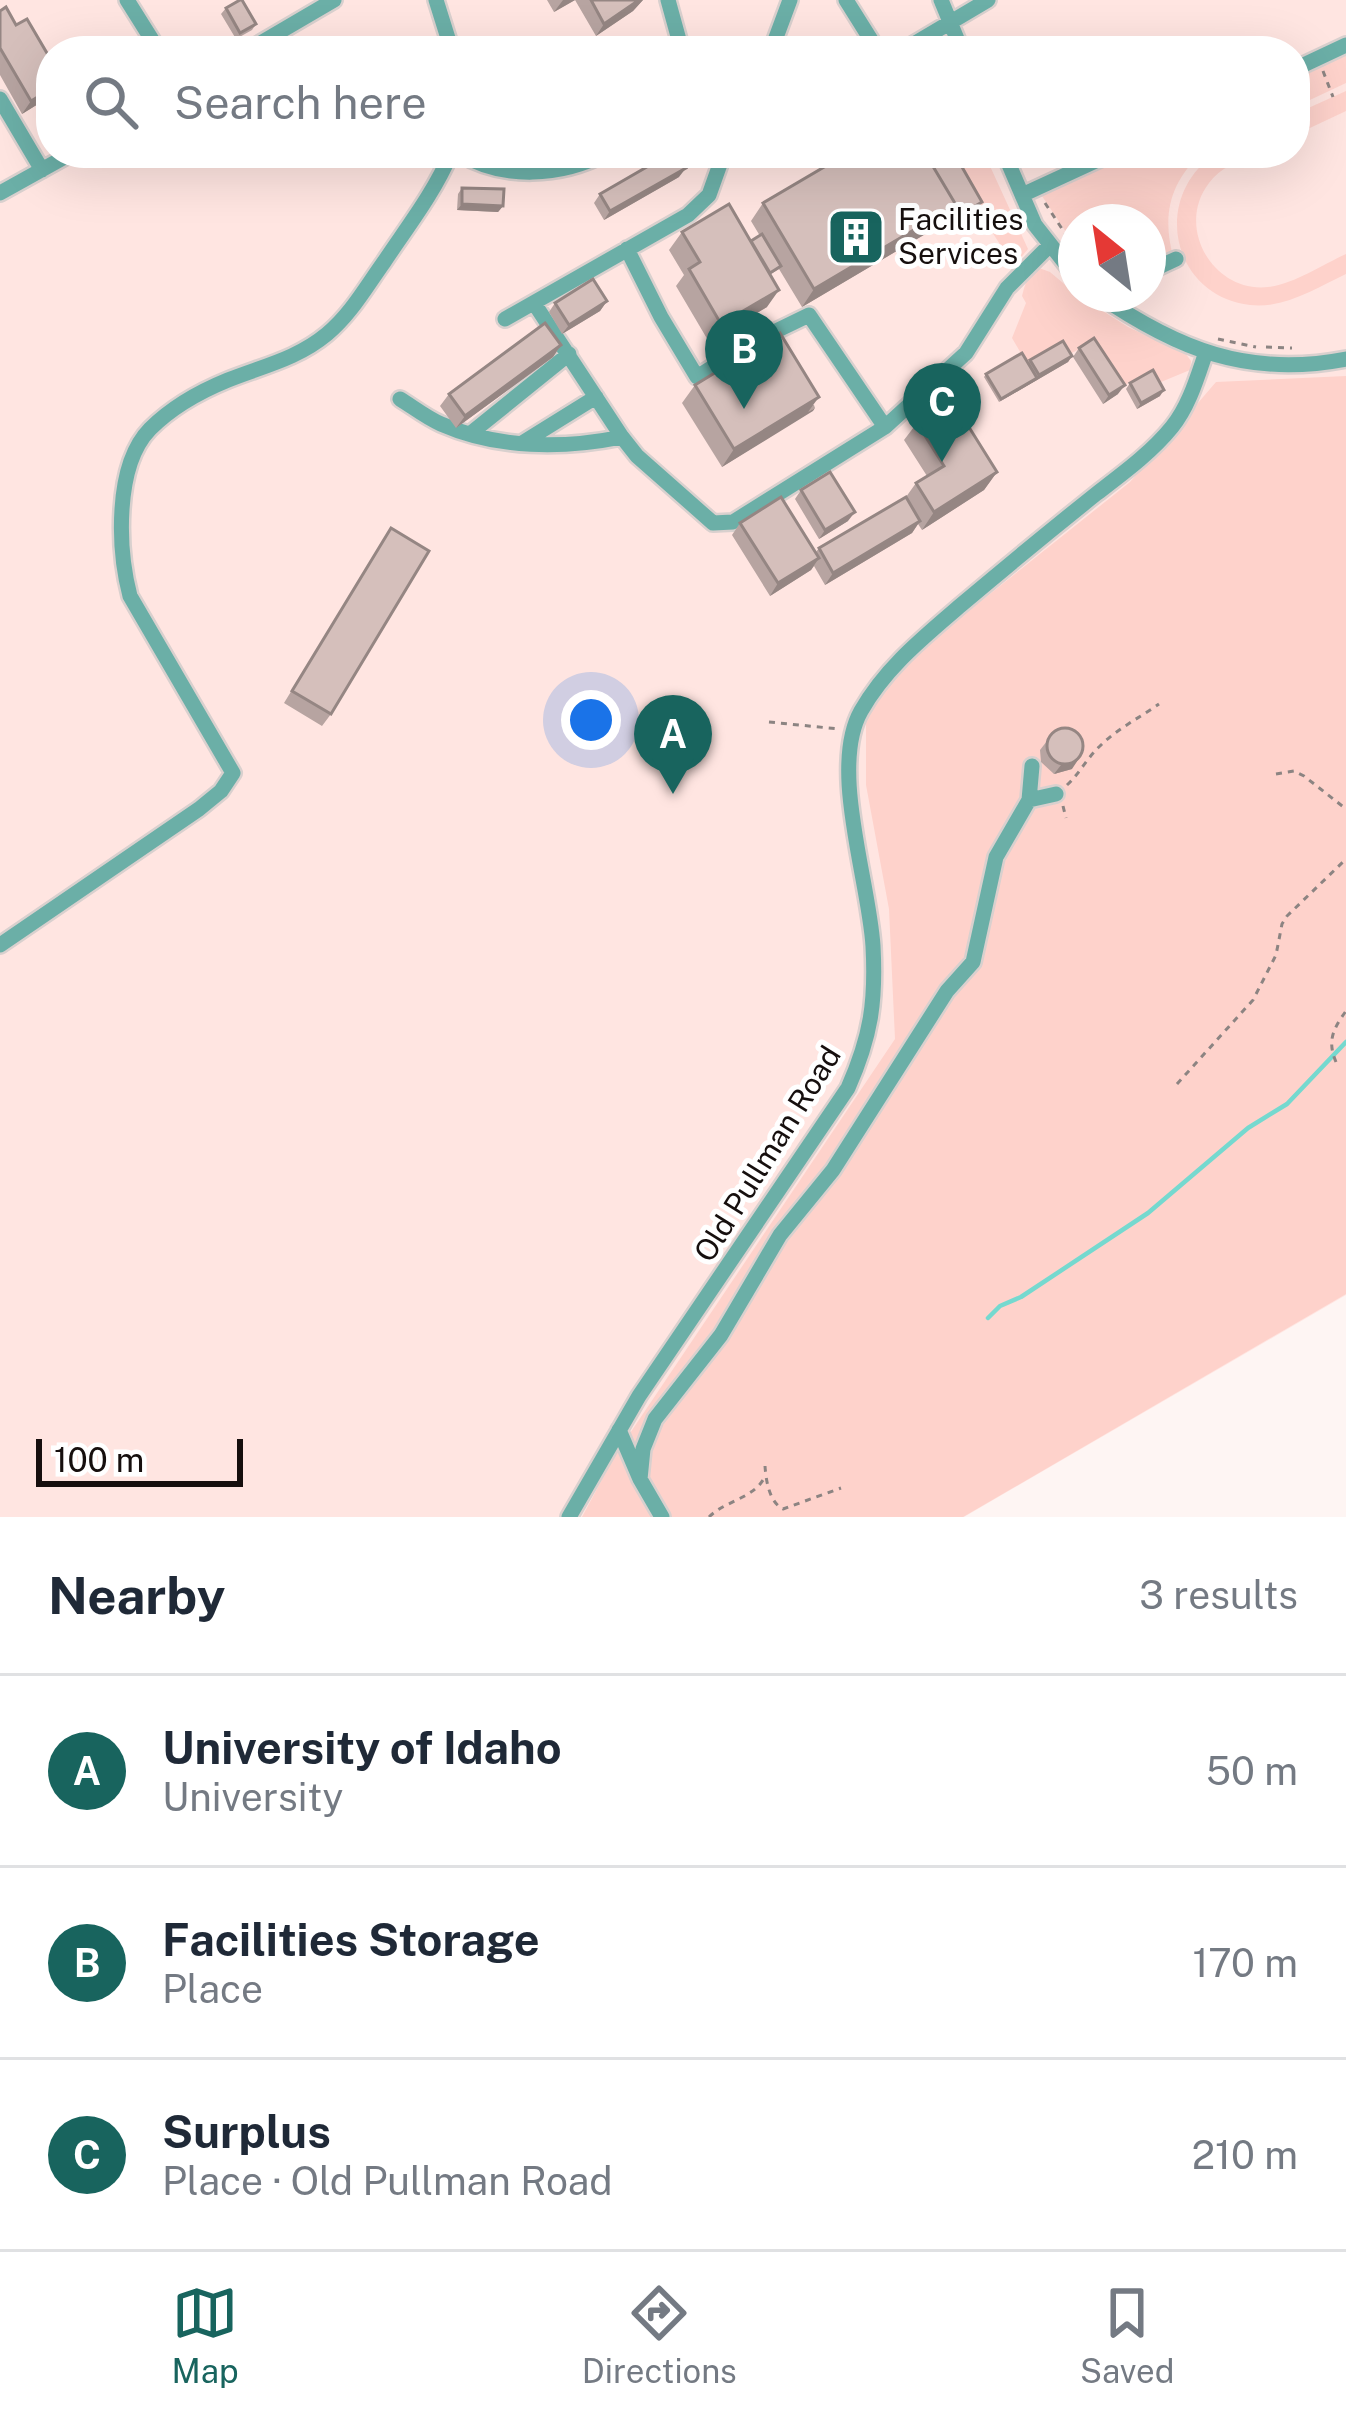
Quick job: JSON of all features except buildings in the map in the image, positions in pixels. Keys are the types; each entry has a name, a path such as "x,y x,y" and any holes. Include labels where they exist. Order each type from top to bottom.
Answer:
{"street":[{"path":"127,0 150,36"},
{"path":"273,36 334,0"},
{"path":"436,0 447,36"},
{"path":"668,0 679,36"},
{"path":"777,36 790,0"},
{"path":"846,0 869,36"},
{"path":"941,0 956,36"},
{"path":"928,36 988,0"},
{"path":"1310,62 1346,45"},
{"path":"0,99 36,160"},
{"path":"0,194 46,168"},
{"path":"0,945 199,809 221,791 232,772 130,596 122,564 124,496 131,460 148,431 183,403 301,353 346,316 446,168"},
{"path":"488,168 502,172 557,168"},
{"path":"505,320 688,215 710,195 719,168"},
{"path":"1014,168 1029,192 1035,225 1058,256"},
{"path":"1029,192 1081,168"},
{"path":"534,303 637,456 713,523 733,522 885,427 966,353 1007,288 1049,246"},
{"path":"627,249 697,377 808,315 885,427"},
{"path":"1166,264 1176,259"},
{"path":"1128,312 1174,340 1209,345 1243,363 1286,366 1346,359"},
{"name":"Old Pullman Road","path":"569,1517 619,1430 848,1088 865,1050 872,1014 873,943 849,779 853,730 860,713 889,669 1173,426 1209,345"},
{"path":"471,433 569,354"},
{"path":"520,444 596,397"},
{"path":"400,399 439,424 520,444 559,447 622,437"},
{"path":"640,1479 643,1449 655,1419 721,1335 780,1235 833,1170 947,991 973,962 996,857 1030,800 1032,766"},
{"path":"1030,800 1056,794"},
{"path":"619,1430 662,1517"}],"path":[{"path":"1317,58 1334,97"},
{"path":"1029,192 1058,228"},
{"path":"1209,345 1307,349"},
{"path":"1066,818 1056,794 1077,776 1094,751 1159,704"},
{"path":"770,722 853,730"},
{"path":"1276,773 1294,771 1304,776 1346,809"},
{"path":"1177,1084 1252,1000 1276,955 1287,916 1346,859"},
{"path":"1336,1062 1331,1034 1346,1011"},
{"path":"765,1466 771,1495 783,1509 842,1488"},
{"path":"709,1517 757,1490 766,1473"}],"shaded area":[{"path":"0,0 1346,0 1346,1295 964,1517 0,1517"},
{"path":"1346,53 1346,83 1310,100 1310,70"},
{"path":"1346,91 1346,111 1310,128 1310,107"},
{"path":"951,168 991,168 1028,249 1014,266"},
{"path":"1101,168 1188,168 1171,200 1168,227 1173,256 1166,259 1166,204 1058,204 1058,220 1042,196"},
{"path":"1226,168 1209,183 1196,219 1205,254 1231,279 1248,286 1278,285 1346,254 1346,274 1300,296 1263,305 1223,298 1202,284 1179,243 1177,218 1182,194 1195,172"},
{"path":"1039,268 1058,279 1058,312 1104,312 1186,354 1190,370 1161,382 1151,371 1121,387 1089,344 1066,356 1057,344 1026,362 1012,338 1032,273"},
{"path":"1346,376 1346,1294 963,1517 582,1517 614,1457 895,1039 889,909 866,785 866,718 901,665 1130,482 1216,382"}],"waterway":[{"path":"988,1318 1148,1213 1248,1128 1287,1104 1346,1042"}],"place":[{"name":"Facilities Services","path":"856,237"},
{"name":"Facilities Storage","path":"744,409"},
{"name":"Surplus","path":"942,462"},
{"name":"University of Idaho","path":"673,794"}]}
